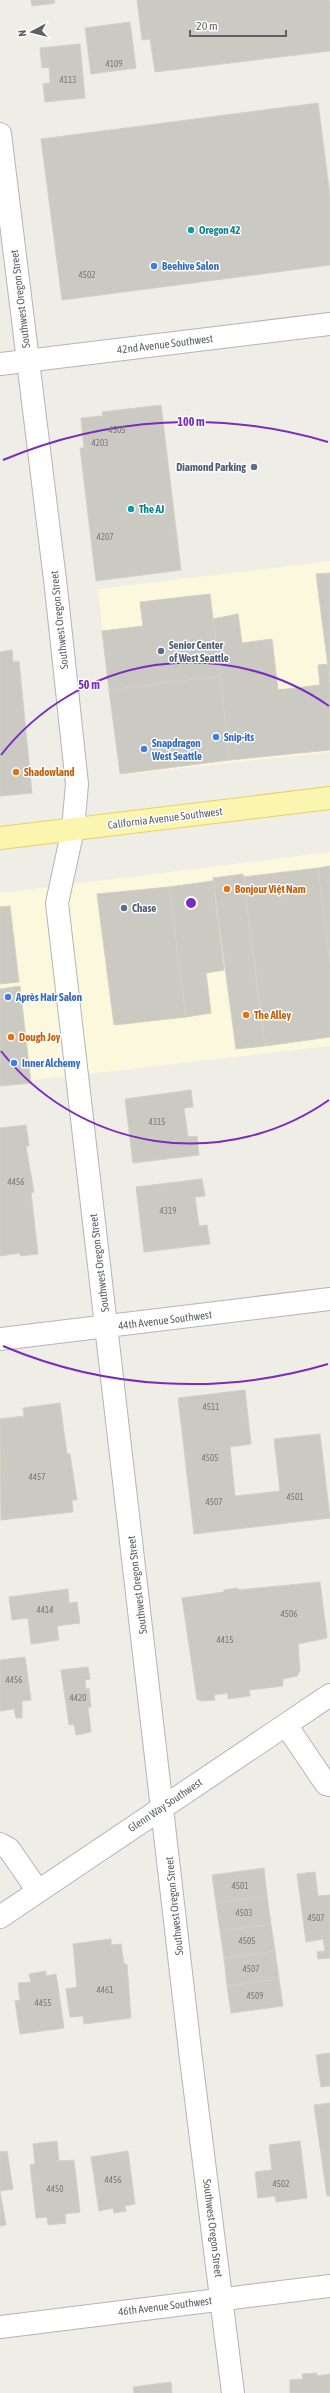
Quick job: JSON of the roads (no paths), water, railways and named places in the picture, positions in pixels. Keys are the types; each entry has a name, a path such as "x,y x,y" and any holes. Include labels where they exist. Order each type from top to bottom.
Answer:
{"main road":[{"name":"California Avenue Southwest","path":"0,838 330,798"}],"street":[{"name":"Southwest Oregon Street","path":"0,134 56,588 77,784 73,829 57,903 163,1806 191,2059 233,2393"},
{"name":"42nd Avenue Southwest","path":"0,364 330,324"},
{"name":"44th Avenue Southwest","path":"0,1339 330,1299"},
{"name":"Glenn Way Southwest","path":"0,1917 330,1695"},
{"path":"286,1725 326,1784 330,1785"},
{"path":"0,1844 9,1849 38,1891"},
{"name":"46th Avenue Southwest","path":"0,2327 330,2286"}],"place":[{"name":"Oregon 42","path":"191,230"},
{"name":"Beehive Salon","path":"154,266"},
{"name":"Diamond Parking","path":"254,467"},
{"name":"The AJ","path":"131,509"},
{"name":"Senior Center of West Seattle","path":"161,651"},
{"name":"Snip-its","path":"216,737"},
{"name":"Snapdragon West Seattle","path":"144,749"},
{"name":"Shadowland","path":"16,772"},
{"name":"Bonjour Việt Nam","path":"227,889"},
{"name":"Chase","path":"124,908"},
{"name":"Après Hair Salon","path":"8,997"},
{"name":"The Alley","path":"246,1015"},
{"name":"Dough Joy","path":"11,1037"},
{"name":"Inner Alchemy","path":"14,1063"}]}
